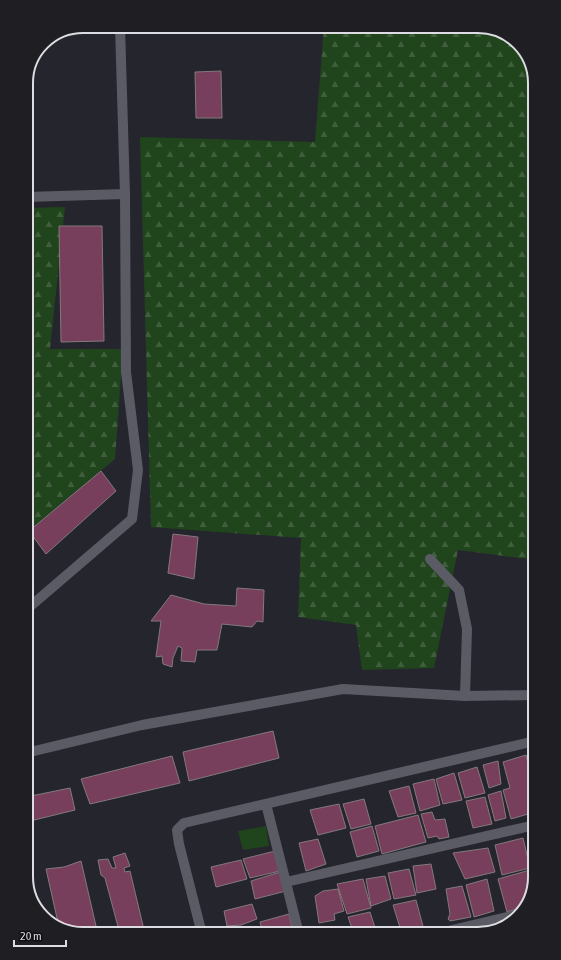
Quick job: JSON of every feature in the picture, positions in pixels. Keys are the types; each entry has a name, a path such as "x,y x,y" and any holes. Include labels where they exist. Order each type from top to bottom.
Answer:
{"street":[{"path":"33,604 132,519 138,470 126,372 120,33"},
{"path":"33,197 124,194"},
{"path":"430,559 458,590 466,630 465,696"},
{"path":"33,751 142,725 342,689 465,696 528,695"},
{"path":"200,927 179,844 177,830 184,823 528,743"},
{"path":"266,804 297,927"},
{"path":"286,882 528,826"},
{"path":"465,927 510,916"}],"green space":[{"path":"323,33 482,33 506,41 516,50 523,61 528,76 528,559 458,550 434,668 362,670 356,625 298,617 301,538 151,527 140,137 315,142"},
{"path":"65,207 50,349 123,349 115,459 33,527 33,208"},
{"path":"266,826 269,846 243,850 238,831"}],"building":[{"path":"221,71 222,118 196,118 195,72"},
{"path":"59,226 102,226 104,341 61,342"},
{"path":"101,471 116,491 46,554 33,536 33,528"},
{"path":"173,534 198,537 194,579 168,573"},
{"path":"237,588 264,590 263,622 257,621 252,627 222,624 217,650 197,650 195,662 181,661 182,648 178,646 173,658 172,667 163,664 162,656 156,657 161,621 151,621 171,595 204,604 236,606"},
{"path":"273,731 279,758 189,781 183,752"},
{"path":"526,755 528,763 528,814 511,819 503,790 510,788 503,762"},
{"path":"172,756 180,783 90,804 81,779"},
{"path":"498,761 501,784 489,788 483,765"},
{"path":"477,767 485,793 465,798 458,773"},
{"path":"454,773 462,800 443,804 436,779"},
{"path":"434,779 440,805 420,811 413,784"},
{"path":"409,786 416,813 398,817 389,791"},
{"path":"70,788 75,810 33,820 33,796"},
{"path":"501,791 506,818 495,821 488,795"},
{"path":"485,797 492,824 473,828 466,801"},
{"path":"364,799 371,824 351,829 343,804"},
{"path":"339,804 346,828 318,835 310,810"},
{"path":"432,812 435,820 445,819 449,837 439,839 437,836 428,838 421,814"},
{"path":"418,815 426,842 382,854 375,826"},
{"path":"372,826 379,851 357,857 350,832"},
{"path":"523,838 528,859 528,868 502,875 495,845"},
{"path":"318,839 326,864 306,871 299,843"},
{"path":"488,848 495,872 465,879 453,853"},
{"path":"275,851 280,871 250,878 243,859"},
{"path":"125,853 130,866 124,868 125,872 130,871 143,927 118,927 105,878 101,875 98,860 108,859 112,868 116,868 113,857"},
{"path":"241,860 247,879 216,887 211,867"},
{"path":"81,861 96,926 79,927 57,920 46,869 64,867"},
{"path":"431,864 436,889 417,893 413,866"},
{"path":"409,869 416,895 394,899 388,873"},
{"path":"528,871 528,884 517,909 507,912 498,879"},
{"path":"280,872 286,891 255,899 251,881"},
{"path":"385,876 391,899 371,906 366,879"},
{"path":"363,879 371,908 347,914 337,884"},
{"path":"487,879 494,911 474,917 466,885"},
{"path":"462,886 471,917 450,921 448,919 450,914 446,889"},
{"path":"338,889 344,911 334,914 335,920 319,923 315,896 323,891"},
{"path":"416,900 423,927 400,927 393,905"},
{"path":"252,904 257,919 241,925 227,926 224,911"},
{"path":"370,912 375,927 352,927 348,917"},
{"path":"289,914 292,927 261,927 260,922"}]}
